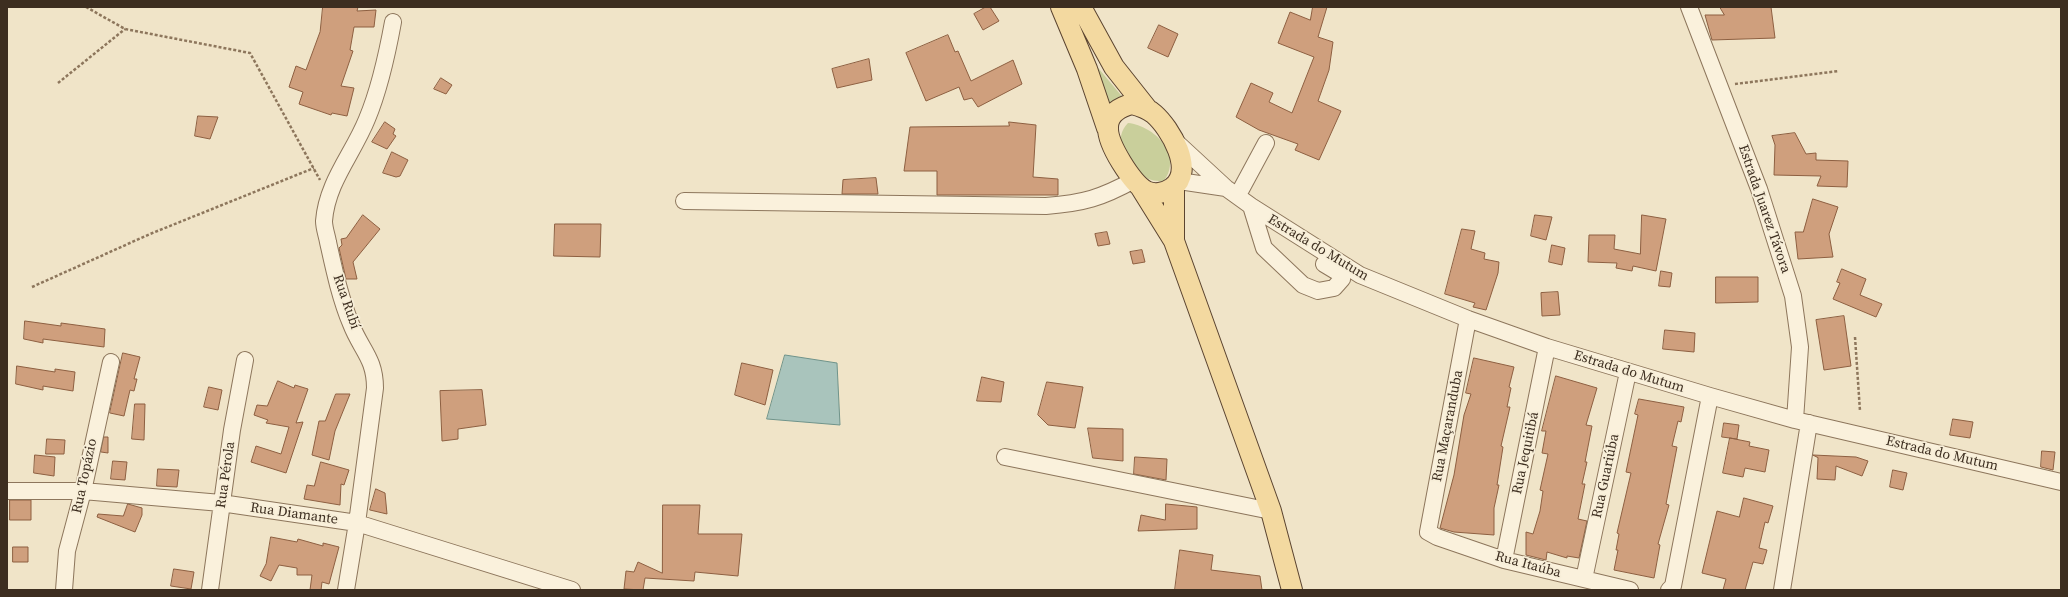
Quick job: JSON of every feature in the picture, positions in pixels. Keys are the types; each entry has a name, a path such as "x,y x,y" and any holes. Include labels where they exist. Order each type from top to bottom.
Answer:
{"main road":[{"path":"1061,7 1087,69 1112,143 1174,241 1271,511 1292,590"},
{"path":"1080,7 1114,67 1148,110 1165,126 1174,140 1182,164 1181,175 1176,183 1160,193 1147,192 1138,184"},
{"path":"1107,128 1109,120 1115,112 1123,106 1132,104 1148,110"},
{"path":"1174,241 1176,183"}],"street":[{"name":"Estrada Juarez Távora","path":"1689,7 1759,189 1793,296 1800,347 1802,421 1782,590"},
{"name":"Rua Rubí","path":"346,590 357,523 375,388 375,372 351,325 335,272 324,223 328,194 367,120 387,57 392,22"},
{"name":"Estrada do Mutum","path":"1174,140 1232,192 1251,206 1360,275 1468,319 1548,347 1710,396 1802,421 2061,482"},
{"path":"1176,183 1232,192 1266,143"},
{"path":"684,201 1046,206 1092,200 1138,184"},
{"path":"1251,206 1264,248 1303,285 1318,291 1334,288 1342,279 1339,273 1256,222"},
{"name":"Rua Maçaranduba","path":"1428,532 1468,319"},
{"name":"Rua Jequitibá","path":"1504,560 1548,347"},
{"name":"Rua Pérola","path":"210,590 222,503 245,360"},
{"name":"Rua Topázio","path":"64,590 67,551 83,491 111,362"},
{"name":"Rua Guariúba","path":"1584,580 1628,372"},
{"path":"1669,590 1673,586 1710,396"},
{"path":"1005,457 1271,511"},
{"name":"Rua Diamante","path":"7,491 83,491 222,503 357,523 572,590"},
{"name":"Rua Itaúba","path":"1428,532 1437,537 1504,560 1630,590"}],"path":[{"path":"86,7 125,30 250,53 328,194"},
{"path":"58,84 125,30"},
{"path":"1719,86 1839,71"},
{"path":"32,287 150,234 314,168"},
{"path":"1855,337 1860,411"}],"green space":[{"path":"1094,63 1125,100 1109,110"},
{"path":"1128,123 1138,125 1148,130 1163,143 1168,152 1170,161 1169,171 1164,181 1146,178 1126,154 1122,144 1121,134"}],"water":[{"path":"785,355 837,363 840,425 767,419"}],"building":[{"path":"323,7 358,7 357,11 376,10 374,27 354,27 350,50 353,51 341,86 354,88 347,116 332,113 331,115 299,104 303,92 289,87 296,66 306,70 320,32"},
{"path":"986,7 990,7 999,21 983,30 974,14"},
{"path":"1313,7 1327,7 1318,37 1333,42 1329,70 1318,101 1341,111 1319,160 1295,150 1298,144 1259,130 1236,117 1251,83 1273,93 1269,102 1292,113 1314,57 1278,43 1290,12 1310,20"},
{"path":"1720,7 1771,7 1775,38 1712,40 1705,15 1724,15"},
{"path":"1159,25 1178,34 1168,57 1148,48"},
{"path":"948,35 955,52 958,51 971,81 1013,60 1022,84 978,107 972,98 964,100 959,87 926,101 906,53"},
{"path":"869,59 872,80 837,88 832,69"},
{"path":"441,78 452,85 446,94 434,89"},
{"path":"198,116 218,117 210,139 195,136"},
{"path":"385,122 395,129 393,134 396,136 387,149 372,142"},
{"path":"1009,122 1036,125 1033,177 1058,179 1058,195 937,195 937,171 904,171 910,127 1009,126"},
{"path":"1795,133 1806,154 1816,153 1816,160 1848,161 1847,187 1817,186 1821,176 1774,175 1775,145 1772,136"},
{"path":"392,152 408,160 400,176 396,177 383,173"},
{"path":"876,178 878,194 842,194 843,180"},
{"path":"1813,199 1838,207 1829,234 1833,257 1798,259 1795,232 1803,232"},
{"path":"363,215 380,229 353,262 357,279 346,279 339,248 342,245 341,239 346,238"},
{"path":"1535,215 1552,217 1546,240 1531,236"},
{"path":"1642,215 1666,219 1656,271 1633,266 1632,271 1616,268 1617,263 1588,262 1589,235 1615,235 1614,249 1640,254"},
{"path":"555,224 601,224 600,257 554,256"},
{"path":"1462,229 1475,231 1471,249 1485,253 1484,259 1499,262 1498,273 1486,310 1473,307 1475,303 1445,294"},
{"path":"1107,232 1110,244 1098,246 1095,234"},
{"path":"1552,245 1565,248 1562,265 1549,262"},
{"path":"1142,250 1145,262 1133,264 1130,252"},
{"path":"1842,269 1866,279 1860,295 1882,304 1876,317 1833,299 1840,283 1837,282"},
{"path":"1661,271 1672,273 1670,287 1659,286"},
{"path":"1716,277 1758,277 1758,302 1716,303"},
{"path":"1558,292 1560,315 1542,316 1541,293"},
{"path":"1844,316 1851,366 1824,370 1816,320"},
{"path":"25,321 61,326 61,323 105,329 104,347 43,339 43,343 24,339"},
{"path":"1665,330 1695,333 1694,352 1663,349"},
{"path":"123,353 140,357 134,379 137,379 134,391 130,390 124,416 110,413"},
{"path":"1474,358 1514,367 1509,387 1511,388 1507,407 1510,407 1501,446 1503,447 1497,485 1499,485 1494,508 1494,535 1454,532 1440,528 1454,475 1464,415 1471,394 1466,393"},
{"path":"742,363 773,370 765,405 735,395"},
{"path":"17,366 55,372 55,369 75,372 73,391 43,386 43,390 16,384"},
{"path":"1556,376 1597,388 1586,425 1592,426 1582,484 1585,484 1578,519 1587,521 1579,558 1567,556 1567,558 1547,552 1546,560 1526,555 1526,532 1533,534 1540,511 1543,491 1540,490 1548,454 1542,453 1546,431 1542,431"},
{"path":"982,377 1004,382 1001,402 977,401"},
{"path":"278,381 294,388 295,385 308,389 296,423 303,422 286,473 251,462 256,446 281,454 289,427 266,423 268,420 254,415 257,405 267,406"},
{"path":"1047,382 1083,387 1075,428 1048,425 1038,415"},
{"path":"209,387 222,390 218,410 204,407"},
{"path":"482,390 486,425 458,429 458,439 442,441 440,391"},
{"path":"336,394 350,394 335,431 329,460 312,455 319,421 325,421"},
{"path":"1639,399 1684,407 1681,422 1678,421 1672,446 1677,447 1666,504 1669,505 1658,544 1660,545 1654,578 1614,570 1618,550 1616,550 1619,534 1617,533 1631,473 1626,472 1638,415 1635,414"},
{"path":"135,404 145,404 144,440 132,439"},
{"path":"1953,419 1973,422 1970,438 1950,435"},
{"path":"1724,423 1739,425 1737,439 1722,437"},
{"path":"1088,428 1123,429 1123,461 1093,458"},
{"path":"104,437 108,437 108,453 101,452"},
{"path":"1730,438 1750,442 1749,446 1769,450 1765,472 1745,468 1743,477 1723,473"},
{"path":"47,439 65,440 64,454 46,454"},
{"path":"2042,451 2055,452 2053,470 2041,467"},
{"path":"35,455 55,457 54,476 34,473"},
{"path":"1813,455 1856,457 1868,461 1862,476 1836,466 1835,480 1817,479 1818,458"},
{"path":"1135,457 1167,459 1166,480 1134,474"},
{"path":"113,461 127,462 125,480 111,479"},
{"path":"321,462 349,470 344,485 341,484 340,505 304,499 307,485 314,486"},
{"path":"158,469 179,470 177,487 157,486"},
{"path":"1893,470 1907,473 1903,490 1890,487"},
{"path":"376,489 385,493 387,514 370,510"},
{"path":"1744,498 1773,506 1768,523 1765,522 1759,548 1767,550 1763,564 1753,562 1745,590 1723,590 1726,579 1702,573 1717,511 1739,517"},
{"path":"10,500 31,500 31,520 10,520"},
{"path":"128,504 142,508 142,515 135,532 97,517 98,514 123,516"},
{"path":"1166,504 1197,507 1197,529 1138,531 1141,515 1165,520"},
{"path":"663,505 700,505 698,534 742,534 738,576 695,572 694,581 645,578 643,590 624,589 626,571 634,572 638,562 662,573"},
{"path":"271,537 297,542 298,539 323,546 323,543 339,547 329,584 322,582 321,590 310,590 312,575 297,575 297,568 279,565 271,581 260,576 266,564"},
{"path":"13,547 28,547 28,562 13,562"},
{"path":"1180,550 1213,555 1211,570 1260,576 1262,590 1175,590"},
{"path":"174,569 194,572 191,589 171,586"}]}
